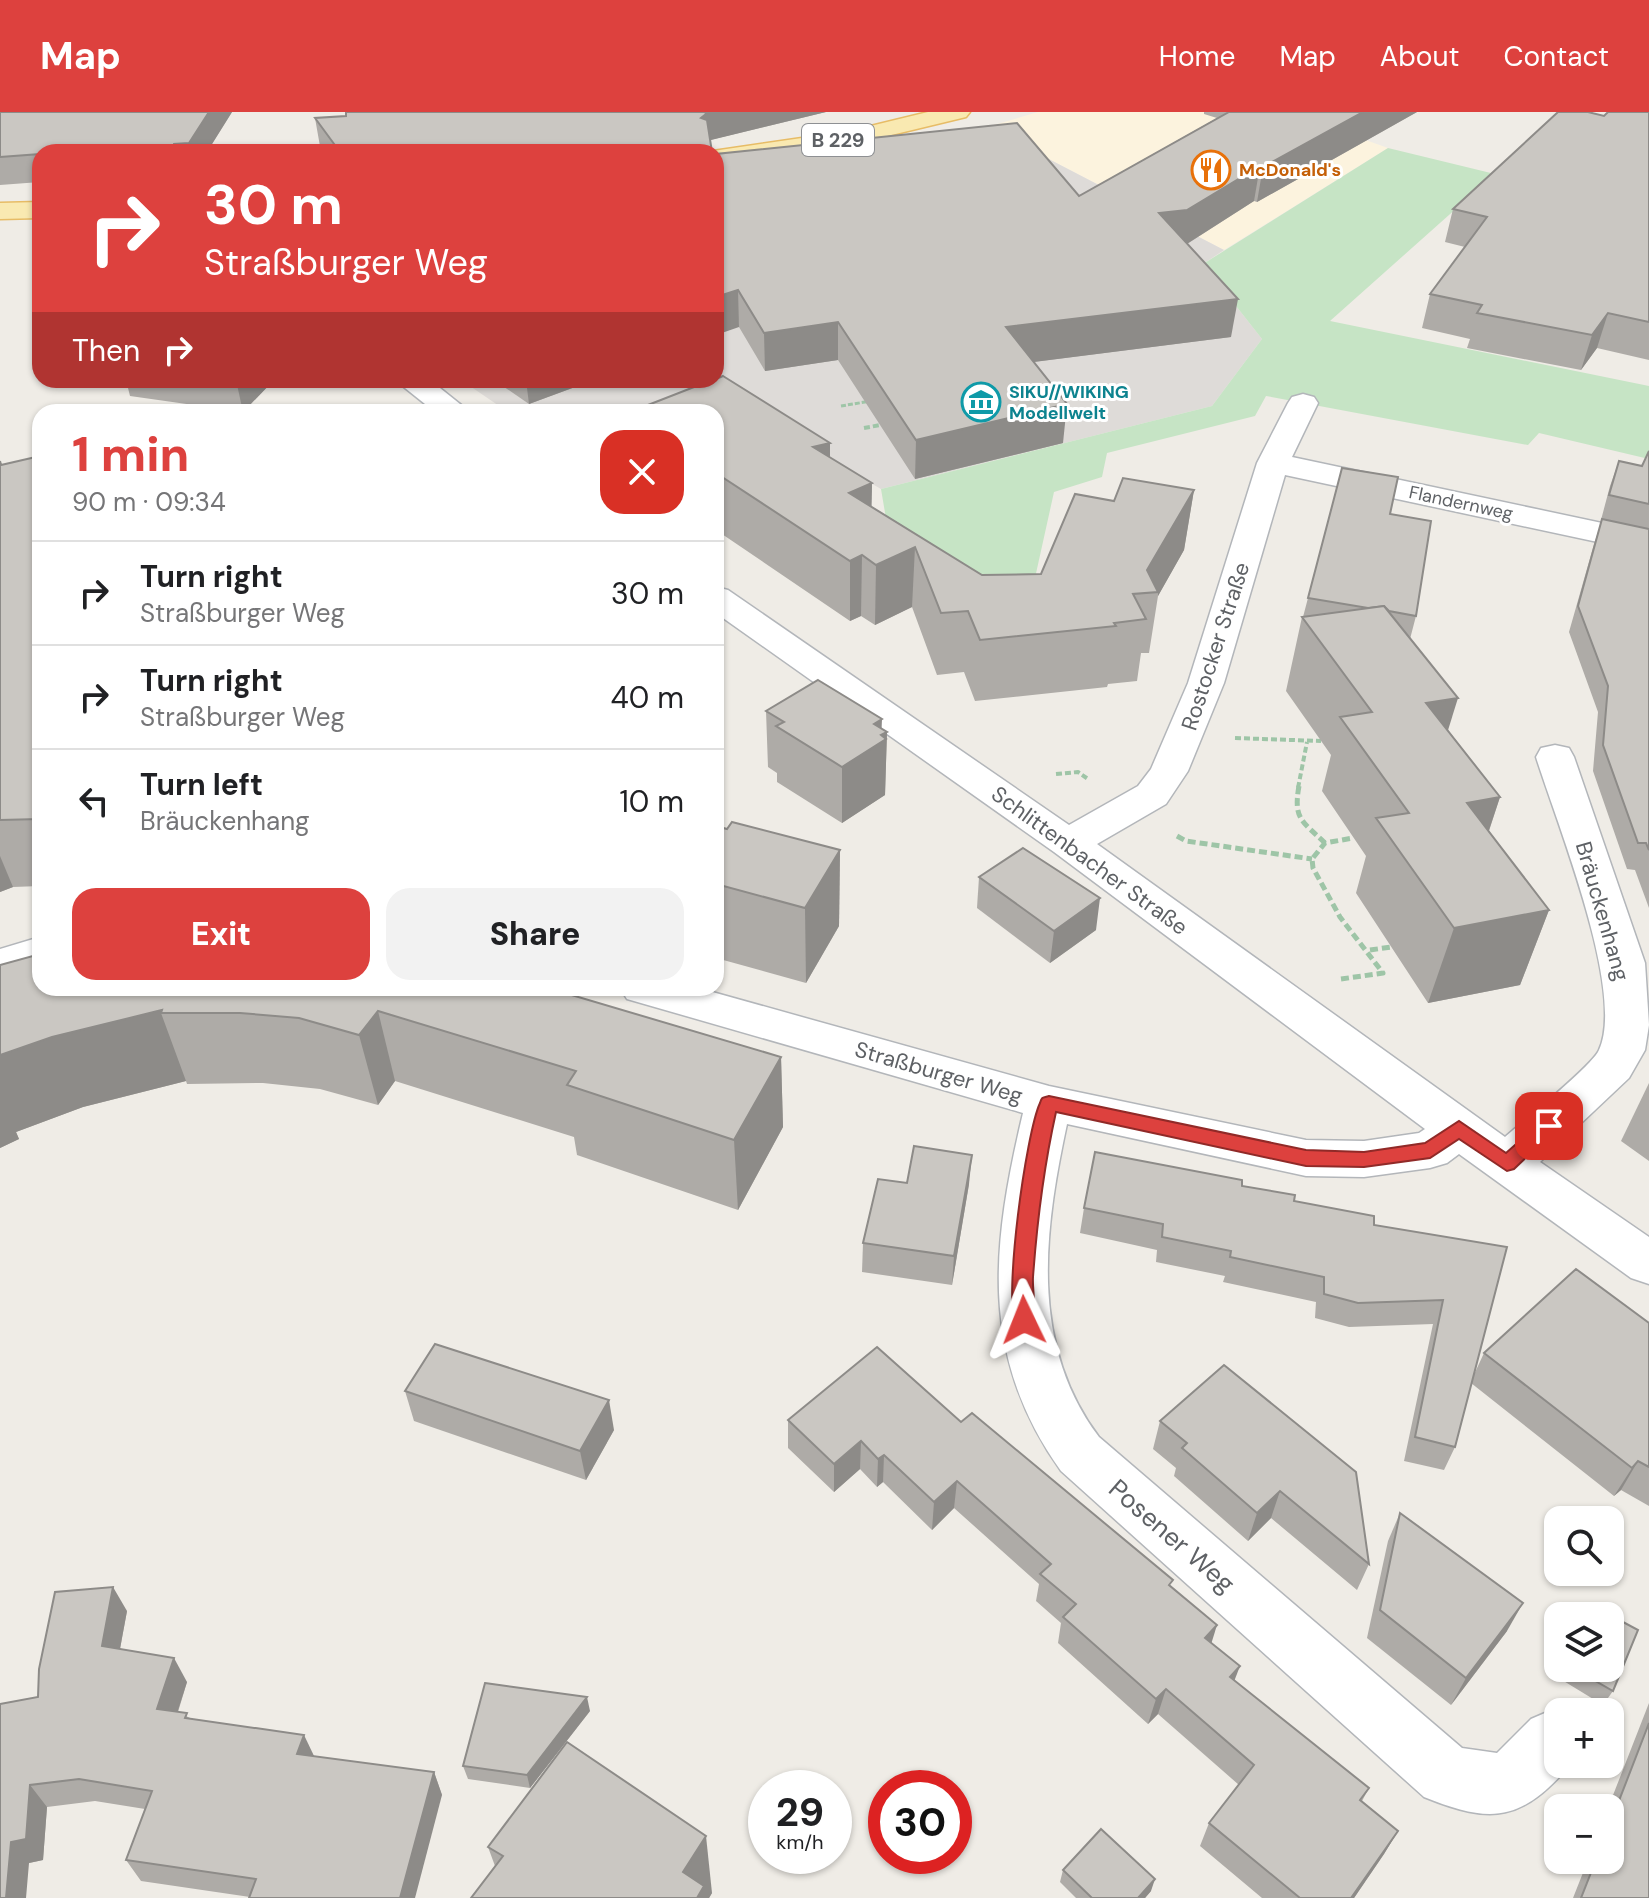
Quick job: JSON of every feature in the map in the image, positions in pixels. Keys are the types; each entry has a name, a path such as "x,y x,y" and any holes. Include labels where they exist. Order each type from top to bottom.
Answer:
{"main road":[{"name":"B 229","path":"724,155 850,138 958,112"},
{"path":"0,211 32,210"}],"street":[{"path":"421,388 444,404"},
{"name":"Rostocker Straße","path":"1068,843 1152,795 1169,771 1206,683 1273,463 1303,403"},
{"name":"Flandernweg","path":"1273,463 1649,543"},
{"name":"Schlittenbacher Straße","path":"724,603 1068,843 1459,1129"},
{"name":"Bräuckenhang","path":"1507,1164 1613,1066 1622,1050 1629,1013 1623,963 1555,757"},
{"path":"0,965 32,955"},
{"name":"Straßburger Weg","path":"670,996 1049,1103 1306,1158 1364,1159 1430,1150 1459,1129"},
{"name":"Posener Weg","path":"1049,1103 1036,1156 1022,1281 1024,1320 1048,1404 1080,1454 1446,1775 1499,1786 1516,1780 1544,1749"},
{"path":"1459,1129 1649,1264"}],"path":[{"path":"841,406 871,401"},
{"path":"864,428 895,423"},
{"path":"1234,738 1321,741"},
{"path":"1307,742 1295,806 1302,821 1325,843"},
{"path":"1339,979 1383,973 1370,950 1342,920 1313,868 1312,859 1325,843 1353,838"},
{"path":"1206,844 1312,859"},
{"path":"1370,950 1391,947"}],"shaded area":[{"name":"McDonald's","path":"1038,112 1287,112 1388,148 1224,250 987,127"},
{"path":"987,127 1224,250 1203,264 1262,339 1212,406 881,489 810,448 724,415 724,404 496,404 473,388 724,388 724,176"}],"green space":[{"path":"1388,148 1495,174 1330,321 1649,386 1649,459 1539,433 1528,445 1266,396 1255,416 1107,453 1102,477 1054,492 1033,587 987,579 891,548 881,489 1212,406 1262,339 1203,264"}],"building":[{"path":"0,112 209,112 189,143 32,144 32,155 0,157"},
{"path":"346,112 705,112 701,118 707,120 711,144 334,144 315,118 346,116"},
{"path":"1229,112 1363,112 1260,166 1187,210 1159,213 1238,299 1006,327 1067,404 916,440 838,322 764,333 738,290 724,294 724,153 1017,123 1079,196"},
{"path":"1558,112 1588,112 1604,116 1608,112 1649,112 1649,322 1608,313 1592,335 1477,313 1482,305 1430,294 1487,217 1453,209"},
{"path":"724,377 830,443 813,447 872,483 849,493 982,575 1041,574 1075,494 1114,501 1123,478 1194,490 1147,570 1158,592 1133,594 1146,619 1114,623 1116,626 980,640 968,611 941,613 915,547 876,565 862,555 850,561 724,478 724,404 650,404 692,388 724,388"},
{"path":"1649,451 1649,504 1609,495 1619,461 1642,466"},
{"path":"32,458 32,819 0,820 0,461 1,465"},
{"path":"1342,468 1398,477 1390,514 1431,521 1416,616 1389,611 1384,606 1368,608 1308,598"},
{"path":"1602,519 1649,529 1649,850 1646,843 1638,843 1603,745 1608,686 1578,606"},
{"path":"1384,606 1458,698 1426,703 1500,797 1467,803 1549,910 1454,928 1376,818 1409,813 1340,717 1372,712 1302,617"},
{"path":"818,680 882,719 874,724 887,732 881,735 886,739 842,767 776,726 784,722 766,711"},
{"path":"732,822 840,850 805,908 724,886 724,828 727,829"},
{"path":"1023,848 1100,898 1054,931 979,877"},
{"path":"32,956 32,996 575,996 781,1057 734,1140 567,1085 576,1071 378,1011 359,1035 299,1018 240,1013 161,1013 162,1010 52,1037 0,1055 0,965"},
{"path":"914,1146 972,1155 954,1256 863,1243 878,1179 907,1183"},
{"path":"1095,1152 1242,1180 1242,1186 1295,1195 1294,1201 1374,1216 1374,1225 1507,1247 1455,1447 1415,1437 1443,1300 1358,1303 1324,1294 1324,1277 1230,1257 1231,1251 1162,1237 1163,1224 1084,1208"},
{"path":"1576,1269 1649,1323 1649,1467 1638,1461 1632,1468 1484,1353"},
{"path":"435,1344 609,1400 580,1451 405,1391"},
{"path":"877,1347 961,1422 972,1413 1173,1580 1169,1585 1217,1625 1205,1638 1240,1666 1230,1677 1369,1788 1360,1800 1398,1831 1351,1898 1300,1898 1209,1823 1254,1765 1166,1689 1156,1699 1063,1617 1076,1604 1040,1574 1051,1564 957,1481 934,1502 884,1455 878,1459 861,1441 834,1464 788,1420"},
{"path":"1224,1365 1356,1472 1369,1564 1280,1491 1257,1513 1182,1448 1187,1443 1160,1421"},
{"path":"1400,1513 1523,1603 1466,1678 1380,1610"},
{"path":"113,1587 102,1646 174,1658 157,1709 187,1713 185,1718 304,1735 297,1754 434,1772 400,1898 249,1898 256,1879 126,1860 152,1791 79,1779 30,1785 26,1839 11,1842 6,1898 0,1898 0,1704 38,1697 39,1669 55,1592"},
{"path":"1624,1623 1638,1630 1624,1664"},
{"path":"1597,1682 1617,1682 1613,1691"},
{"path":"485,1683 587,1697 527,1775 463,1766"},
{"path":"1649,1723 1649,1898 1581,1898 1590,1874 1624,1874 1624,1794 1622,1794"},
{"path":"567,1742 706,1836 683,1872 704,1886 697,1898 471,1898 503,1856 488,1847"},
{"path":"1101,1829 1155,1879 1138,1898 1092,1898 1063,1870"}],"place":[{"name":"McDonald's","path":"1211,170"},
{"name":"SIKU//WIKING Modellwelt","path":"981,402"}],"route":[{"path":"1024,1320 1022,1281 1036,1156 1049,1103 1306,1158 1364,1159 1430,1150 1459,1129 1507,1164 1549,1126"}]}
